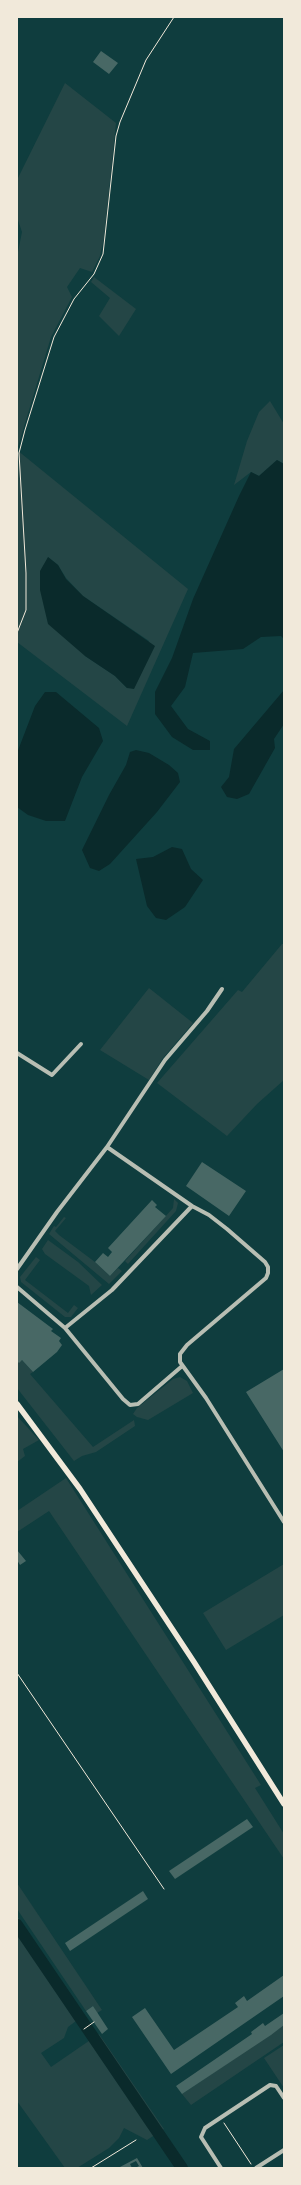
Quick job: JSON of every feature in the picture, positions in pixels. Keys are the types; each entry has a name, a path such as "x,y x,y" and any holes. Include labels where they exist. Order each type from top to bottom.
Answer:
{"main road":[{"path":"17,1404 80,1489 194,1662 284,1804"}],"street":[{"path":"17,1269 57,1212 107,1147 165,1060 207,1011 222,989"},
{"path":"17,1053 52,1075 81,1044"},
{"path":"107,1147 228,1229 265,1262 268,1273 266,1278 186,1345 180,1354 181,1367 201,1391 284,1522"},
{"path":"66,1328 82,1317 123,1280 192,1206"},
{"path":"17,1287 66,1328 123,1399 130,1405 138,1404 181,1367"},
{"path":"221,2168 201,2137 205,2128 270,2086 276,2086 284,2098"},
{"path":"255,2168 284,2150"}],"path":[{"path":"17,633 26,610 26,573 19,454 25,430 54,337 74,299 94,274 103,254 116,136 120,122 146,60 174,17"},
{"path":"17,1673 164,1889"},
{"path":"84,2029 94,2022"},
{"path":"221,2118 255,2168"},
{"path":"91,2168 136,2140"}],"shaded area":[{"path":"65,83 116,123 104,238 100,256 92,272 80,268 67,287 72,297 51,337 17,450 17,257 22,232 17,217 17,180"},
{"path":"94,277 136,309 119,336 99,316 110,298 91,282"},
{"path":"270,401 284,424 284,464 277,460 259,476 251,472 234,485 247,441 259,412"},
{"path":"17,450 188,589 127,726 17,642","holes":["48,557 58,565 66,578 83,596 149,641 127,688 115,676 85,656"]},
{"path":"277,460 284,464 284,639 281,636 261,637 243,649 193,653 185,687 171,706 188,729 210,741 210,750 193,750 172,737 155,714 155,692 172,658 193,599 251,472 259,476"},
{"path":"48,557 58,565 66,579 83,596 155,646 134,689 127,688 115,676 85,656 48,624 40,590 40,571"},
{"path":"284,690 284,724 274,739 275,748 249,794 237,799 227,797 221,787 229,777 234,749"},
{"path":"45,692 56,692 99,728 103,741 82,777 65,821 46,821 28,815 17,807 17,753 35,706"},
{"path":"136,750 149,753 169,765 178,773 180,782 157,812 110,864 99,871 90,868 82,850 109,795 126,765 130,752"},
{"path":"172,847 182,849 191,869 203,880 185,907 166,920 156,918 147,906 136,859 153,857"},
{"path":"282,944 284,944 284,1080 257,1104 227,1136 157,1083 238,990 242,992"},
{"path":"149,988 193,1023 163,1058 149,1080 100,1050"},
{"path":"174,1199 178,1203 176,1211 128,1264 125,1261 173,1208"},
{"path":"64,1217 66,1218 55,1231 59,1235 95,1262 110,1276 118,1268 122,1271 109,1284 49,1234 54,1226 56,1227"},
{"path":"48,1240 78,1262 102,1285 91,1295 89,1286 45,1254 42,1249"},
{"path":"36,1257 40,1260 25,1280 68,1313 74,1305 78,1308 71,1317 65,1317 21,1282 20,1277"},
{"path":"22,1360 33,1372 30,1374 93,1447 134,1420 135,1426 96,1452 82,1456 74,1461 17,1388 17,1361"},
{"path":"180,1377 187,1381 193,1393 148,1420 137,1417 133,1414 137,1408 173,1379"},
{"path":"17,1416 39,1440 23,1449 25,1456 17,1462"},
{"path":"66,1478 261,1785 255,1788 284,1834 284,1859 49,1511 17,1532 17,1511"},
{"path":"284,1564 284,1615 226,1650 203,1613"},
{"path":"17,1883 102,2010 97,2013 93,2006 86,2011 17,1909"},
{"path":"17,1916 84,2015 68,2027 64,2038 41,2053 51,2067 99,2034 164,2129 147,2140 124,2128 119,2138 109,2148 77,2168 65,2168 17,2101"},
{"path":"284,2025 284,2042 191,2105 182,2094"},
{"path":"284,2045 284,2088 264,2058"}],"building":[{"path":"101,51 118,63 109,74 93,62"},
{"path":"202,1162 246,1191 229,1216 186,1186"},
{"path":"152,1200 157,1205 155,1207 166,1216 110,1276 95,1262 103,1253 108,1257 112,1252 108,1248"},
{"path":"17,1302 53,1329 51,1331 61,1338 59,1341 62,1345 57,1352 33,1372 22,1360 19,1363 17,1361"},
{"path":"284,1369 284,1452 246,1392"},
{"path":"17,1550 26,1561 20,1565 17,1560"},
{"path":"247,1819 253,1827 175,1879 169,1871"},
{"path":"143,1891 148,1899 70,1951 65,1943"},
{"path":"284,1975 284,1996 171,2074 132,2017 145,2008 174,2050 238,2007 235,2003 244,1996 247,2001"},
{"path":"93,2006 108,2029 102,2034 86,2011"},
{"path":"284,2013 284,2025 271,2035 182,2094 176,2086 252,2034 251,2032 263,2023 265,2026"},
{"path":"137,2158 143,2168 135,2168 139,2166 136,2161 130,2164 132,2168 118,2168"}],"waterway":[{"path":"17,1925 182,2168"}]}
